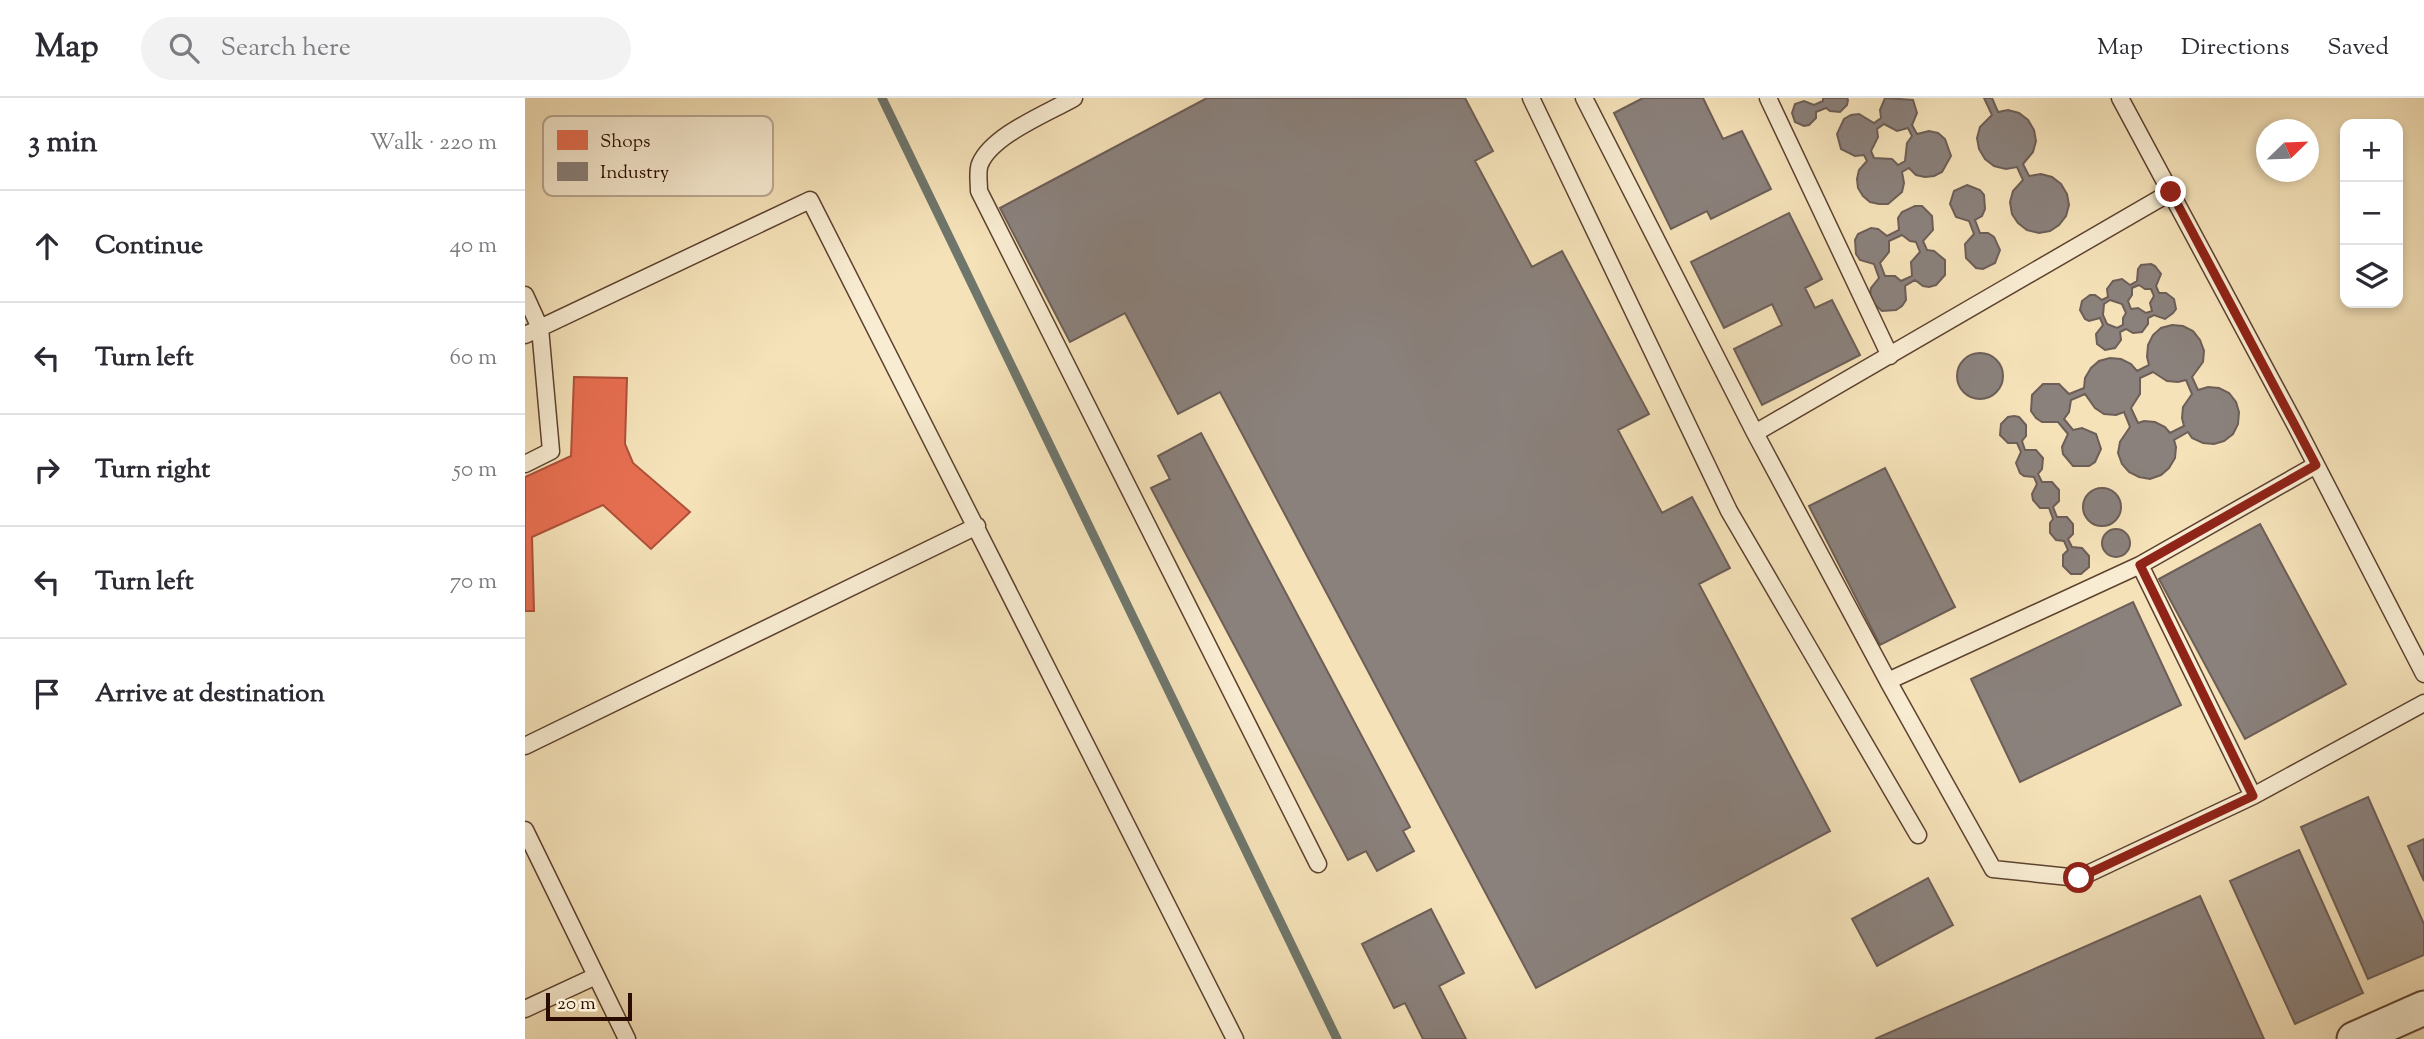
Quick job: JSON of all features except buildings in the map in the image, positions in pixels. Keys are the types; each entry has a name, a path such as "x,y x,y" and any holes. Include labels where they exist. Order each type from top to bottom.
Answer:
{"street":[{"path":"2354,1039 2424,1008"}],"lane":[{"path":"1074,98 1013,132 985,155 978,166 979,191 1318,864"},
{"path":"1531,98 1729,510 1918,835"},
{"path":"1768,98 1890,356"},
{"path":"2120,98 2424,674"},
{"path":"1590,100 1755,433 1993,869 2079,878 2253,796 2424,703"},
{"path":"1755,433 2171,192"},
{"path":"532,331 810,200 1235,1039"},
{"path":"525,295 551,451 525,464"},
{"path":"1888,681 2140,565 2316,465"},
{"path":"525,746 977,526"},
{"path":"2140,565 2253,796"},
{"path":"525,830 627,1039"},
{"path":"525,1009 596,976"}],"waterway":[{"path":"882,98 1337,1039"}],"route":[{"path":"2079,878 2253,796 2140,565 2316,465 2171,192"}]}
